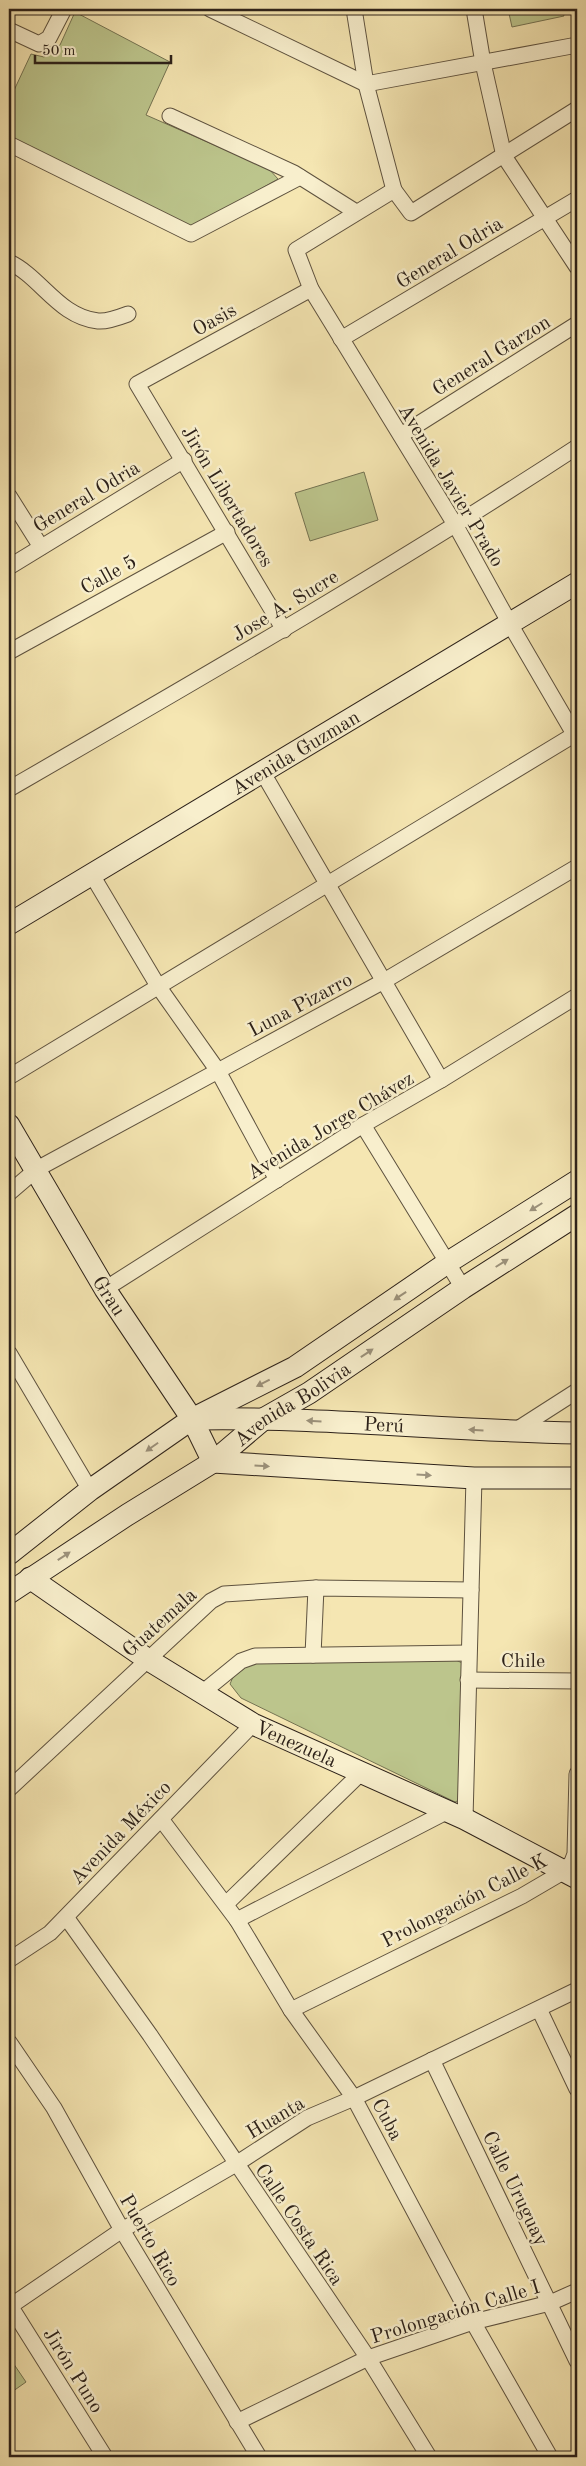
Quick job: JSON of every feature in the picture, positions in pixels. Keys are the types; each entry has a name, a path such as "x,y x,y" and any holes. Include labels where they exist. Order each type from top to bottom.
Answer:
{"street":[{"path":"9,30 39,44 49,38 64,9"},
{"path":"210,9 366,84 577,45"},
{"path":"354,9 366,84 394,190 411,213 577,109"},
{"path":"474,9 482,63 504,156 577,267"},
{"path":"170,116 300,177 356,212 394,190"},
{"path":"9,144 191,234 300,177"},
{"name":"General Odria","path":"341,340 577,199"},
{"name":"Avenida Javier Prado","path":"356,212 296,250 311,289 456,526 510,624 576,736"},
{"path":"9,262 18,266 56,302 80,316 100,322 128,314"},
{"name":"Oasis","path":"137,384 311,289"},
{"name":"General Garzon","path":"401,435 577,324"},
{"name":"Jirón Libertadores","path":"137,384 284,630"},
{"name":"Jose A. Sucre","path":"9,789 284,630 456,526 577,447"},
{"name":"General Odria","path":"9,567 184,460"},
{"path":"9,496 41,547"},
{"name":"Calle 5","path":"9,652 227,532"},
{"name":"Avenida Guzman","path":"10,919 92,875 577,583"},
{"path":"9,1077 327,884 576,736"},
{"path":"263,773 442,1080"},
{"name":"Luna Pizarro","path":"9,1193 36,1169 384,981 577,867"},
{"path":"92,875 158,986 218,1071 277,1180"},
{"name":"Avenida Jorge Chávez","path":"105,1289 363,1125 442,1080 577,996"},
{"name":"Grau","path":"9,1125 105,1289 192,1419 214,1462"},
{"path":"363,1125 463,1288"},
{"name":"Avenida Bolivia","path":"9,1554 90,1490 192,1419 295,1367 447,1263 577,1182"},
{"name":"Avenida Bolivia","path":"9,1593 126,1515 214,1462 265,1418 309,1393 463,1288 577,1215"},
{"path":"9,1353 90,1490"},
{"path":"513,1432 577,1391"},
{"name":"Perú","path":"192,1419 265,1418 513,1432 577,1433"},
{"path":"214,1462 474,1478 577,1478"},
{"path":"237,1920 455,1815 468,1680 474,1478"},
{"name":"Venezuela","path":"30,1578 147,1659 253,1724 362,1771 404,1793 455,1815 570,1876"},
{"path":"313,1655 316,1588"},
{"name":"Guatemala","path":"9,1789 147,1659 211,1601 224,1594 316,1588 470,1590"},
{"path":"203,1692 248,1658 313,1655 468,1653"},
{"name":"Chile","path":"468,1680 577,1681"},
{"name":"Avenida México","path":"9,1960 50,1933 253,1724"},
{"path":"226,1904 362,1771"},
{"name":"Prolongación Calle K","path":"291,2010 522,1896 570,1876 575,1854 577,1774"},
{"name":"Cuba","path":"161,1819 226,1904 291,2010 354,2098 473,2322 550,2457"},
{"name":"Calle Costa Rica","path":"66,1917 150,2035 368,2358 429,2457"},
{"name":"Huanta","path":"9,2306 122,2230 236,2164 307,2118 354,2098 577,1990"},
{"path":"539,2008 577,2088"},
{"name":"Puerto Rico","path":"9,2042 54,2108 122,2230 259,2457"},
{"name":"Calle Uruguay","path":"432,2060 577,2360"},
{"name":"Prolongación Calle I","path":"237,2422 368,2358 473,2322 550,2303 577,2291"},
{"name":"Jirón Puno","path":"9,2306 105,2457"}],"green space":[{"path":"508,9 562,9 564,16 512,27"},
{"path":"75,12 170,62 146,115 269,169 278,179 194,227 9,137 9,101 31,54 44,57 60,45"},
{"path":"364,472 378,520 310,541 295,493"},
{"path":"258,1658 454,1659 462,1663 462,1799 455,1802 241,1698 230,1684 233,1677"},
{"path":"9,2357 26,2382 9,2394"}]}
